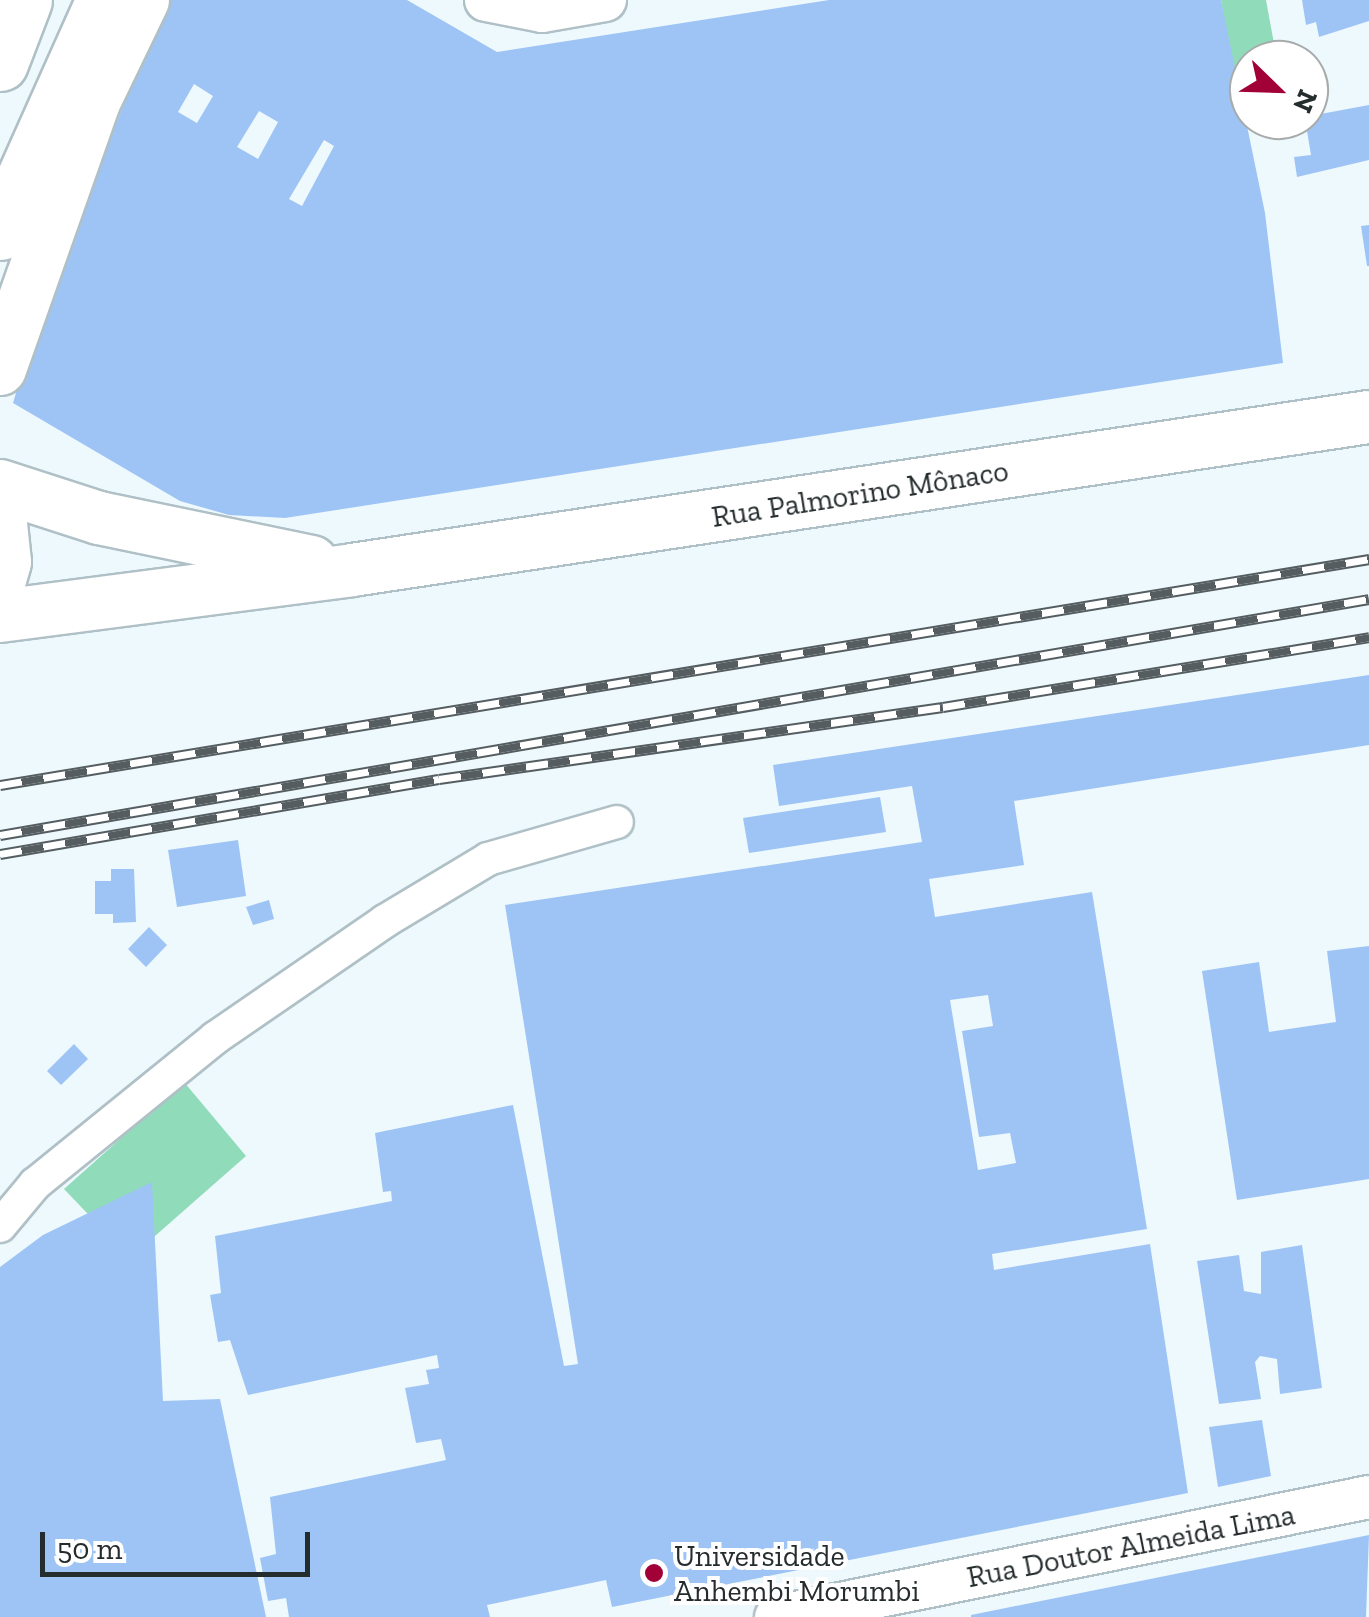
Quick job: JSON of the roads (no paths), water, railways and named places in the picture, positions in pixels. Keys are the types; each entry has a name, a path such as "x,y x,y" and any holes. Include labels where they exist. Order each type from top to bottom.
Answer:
{"main road":[{"path":"0,63 24,0"},
{"path":"0,192 64,0"},
{"path":"0,232 104,0"}],"street":[{"path":"0,369 94,102 144,0"},
{"path":"486,0 542,10 605,0"},
{"name":"Rua Palmorino Mônaco","path":"0,616 352,570 1369,417"},
{"name":"Rua Palmorino Mônaco","path":"0,486 100,518 352,570"},
{"path":"0,514 0,580"},
{"path":"0,1226 35,1184 215,1038 385,922 488,859 617,822"},
{"name":"Rua Doutor Almeida Lima","path":"776,1617 1369,1498"}],"railway":[{"path":"0,785 1369,559"},
{"path":"0,835 1369,599"},
{"path":"0,854 439,779 943,707 1369,637"}],"place":[{"name":"Universidade Anhembi Morumbi","path":"654,1573"}]}
